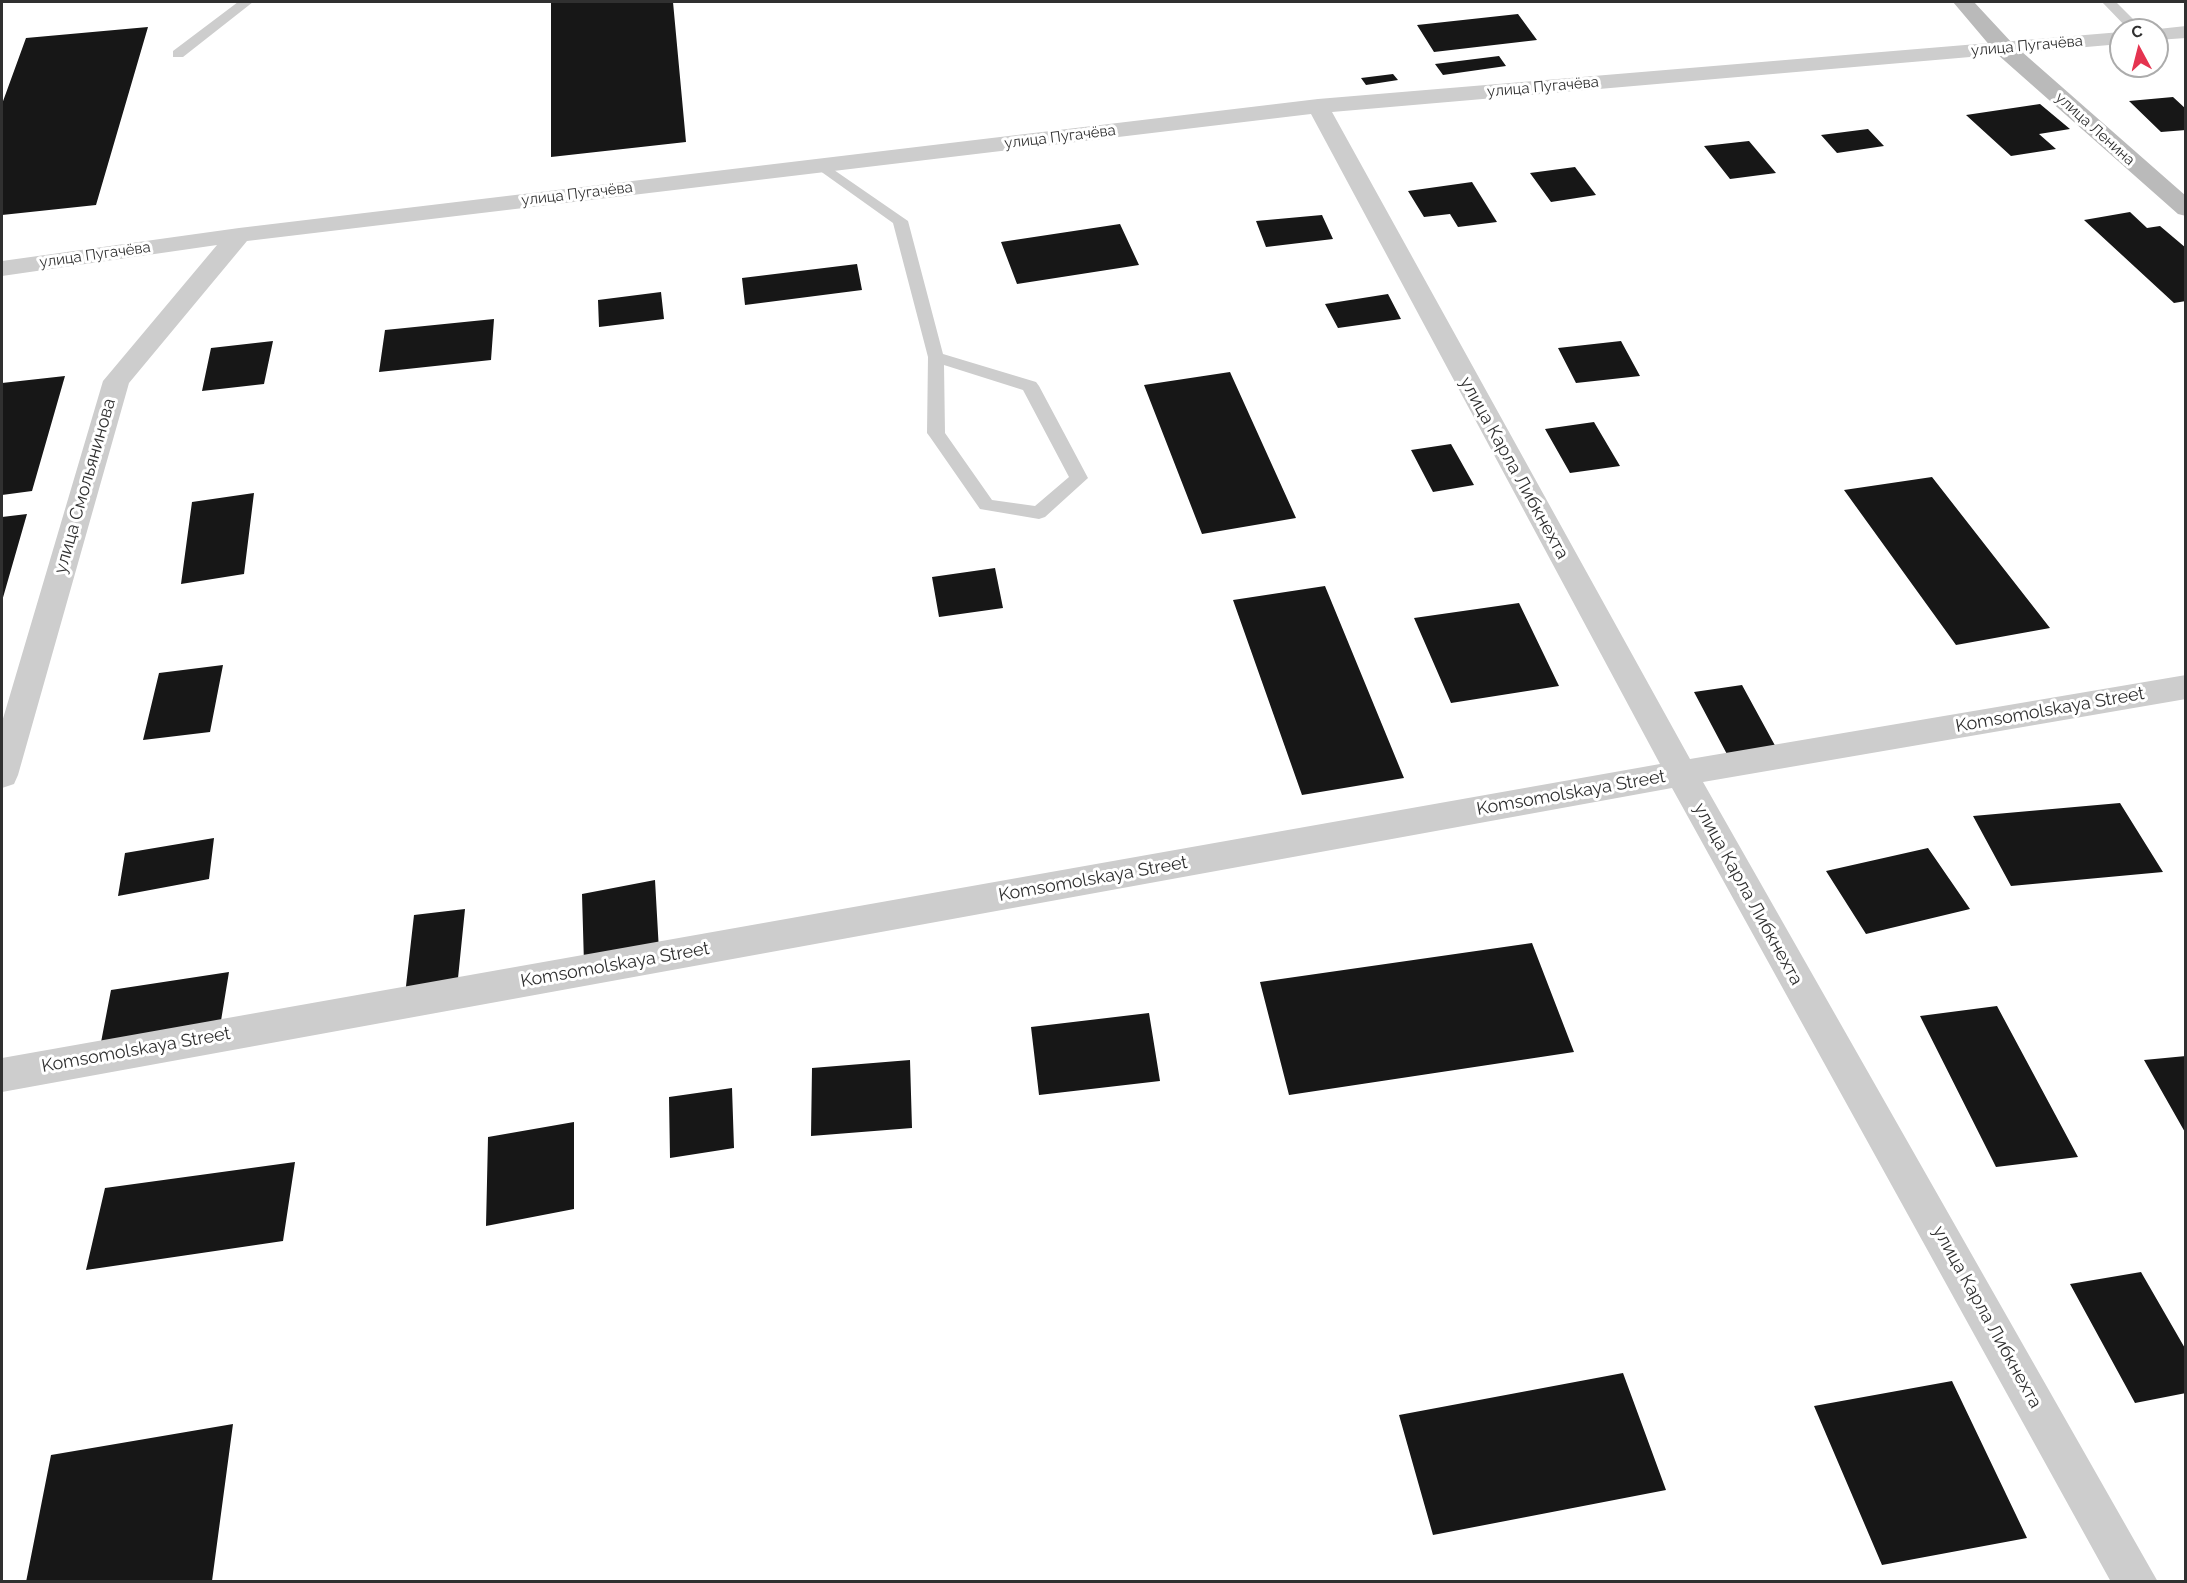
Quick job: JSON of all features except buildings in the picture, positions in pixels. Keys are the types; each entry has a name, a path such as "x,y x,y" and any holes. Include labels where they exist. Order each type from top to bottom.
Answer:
{"street":[{"name":"улица Ленина","path":"1963,2 2005,48 2186,209"},
{"path":"2169,33 2186,32"},
{"name":"улица Пугачёва","path":"2,268 239,235 1318,106 2109,39"},
{"name":"улица Карла Либкнехта","path":"1318,106 1680,773 2136,1581"},
{"name":"улица Смольянинова","path":"2,774 116,381 239,235"},
{"name":"Komsomolskaya Street","path":"2,1075 1680,773 2186,687"}],"lane":[{"path":"178,54 246,2"},
{"path":"2109,2 2125,18"},
{"path":"821,165 900,221 936,357 936,433 987,505 1039,513 1079,478 1030,386 936,357"}]}
